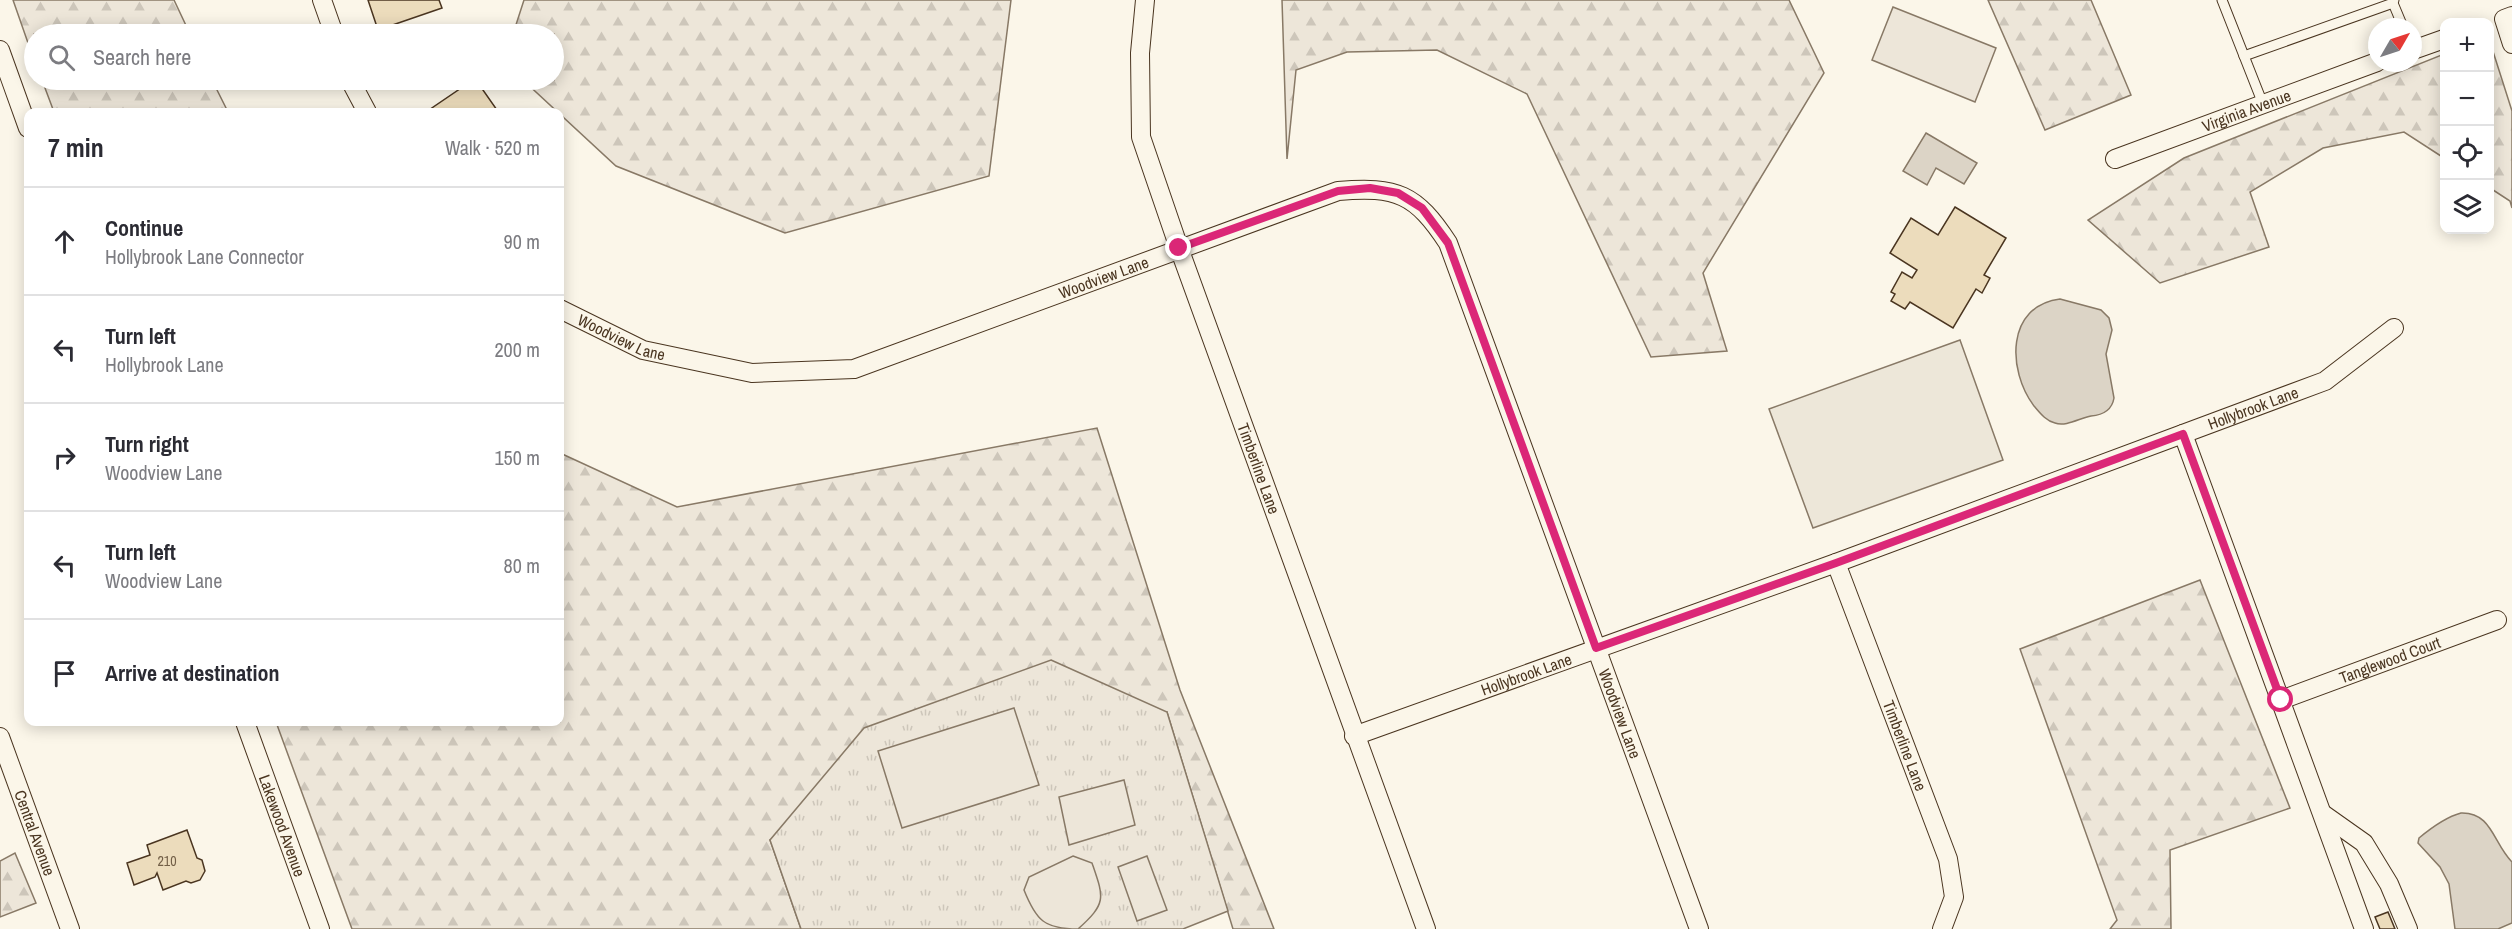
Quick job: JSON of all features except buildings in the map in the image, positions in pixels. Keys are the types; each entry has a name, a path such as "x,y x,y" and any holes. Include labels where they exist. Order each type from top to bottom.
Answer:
{"street":[{"path":"322,0 330,24"},
{"name":"Timberline Lane","path":"1145,0 1140,53 1141,137 1354,736 1426,929"},
{"path":"2502,20 2512,44"},
{"path":"2422,47 2440,41"},
{"path":"0,50 24,118"},
{"name":"Virginia Avenue","path":"2115,159 2368,65"},
{"path":"355,90 365,108"},
{"name":"Woodview Lane","path":"564,311 643,350 752,373 854,369 1338,191 1370,188 1398,193 1422,208 1448,243 1699,929"},
{"name":"Hollybrook Lane","path":"1354,736 1836,563 2325,381 2394,328"},
{"path":"2183,434 2364,929"},
{"name":"Timberline Lane","path":"1836,563 1948,859 1954,897 1942,929"},
{"name":"Tanglewood Court","path":"2281,700 2497,620"},
{"name":"Lakewood Avenue","path":"246,726 320,929"},
{"name":"Central Avenue","path":"0,737 70,929"},
{"path":"2323,814 2364,843 2389,884 2408,929"}],"lane":[{"path":"2222,0 2263,104"},
{"path":"2244,56 2393,1 2400,18"}],"green space":[{"path":"13,0 174,0 185,24 24,24 24,31"},
{"path":"524,0 1011,0 989,176 785,233 616,166 564,118 564,108 553,108 534,90 564,90 564,24 516,24"},
{"path":"1282,0 1789,0 1824,73 1703,273 1727,351 1651,357 1527,94 1437,50 1347,52 1296,70 1287,159"},
{"path":"1988,0 2091,0 2131,95 2045,130"},
{"path":"1893,7 1996,48 1975,102 1872,60"},
{"path":"2494,55 2512,111 2512,208 2510,201 2494,191"},
{"path":"2440,56 2440,155 2404,132 2323,148 2250,192 2269,247 2160,283 2088,220 2184,158 2399,72 2422,72 2422,63"},
{"path":"46,90 217,90 226,108 52,108"},
{"path":"1097,428 1180,690 1274,929 1233,929 1167,712 770,840 801,929 352,929 277,726 564,726 564,455 677,507"},
{"path":"2200,580 2290,808 2170,850 2171,929 2110,929 2117,920 2020,649"},
{"path":"1051,660 1167,712 1228,911 1183,929 801,929 770,840 864,728"},
{"path":"1014,708 1039,785 902,828 878,751"},
{"path":"1124,780 1135,825 1069,845 1059,797"},
{"path":"15,853 36,903 0,917 0,861"},
{"path":"1073,856 1092,863 1099,884 1100,899 1094,913 1078,929 1066,929 1049,925 1037,916 1024,890 1029,877"},
{"path":"1147,856 1167,910 1137,921 1118,867"}],"shaded area":[{"path":"1926,133 1977,163 1964,184 1936,168 1927,185 1903,171"},
{"path":"2060,299 2101,310 2109,318 2112,330 2106,354 2114,398 2109,409 2103,413 2059,424 2046,419 2034,406 2019,375 2016,358 2021,326 2029,314 2042,304"},
{"path":"1960,340 2003,460 1813,528 1769,409"},
{"path":"2461,813 2471,814 2486,823 2512,862 2512,923 2498,929 2455,929 2449,884 2440,867 2418,843 2419,838 2434,827"}],"route":[{"path":"1179,248 1338,191 1370,188 1398,193 1422,208 1434,221 1448,243 1596,648 1836,563 2183,434 2281,700"}]}
